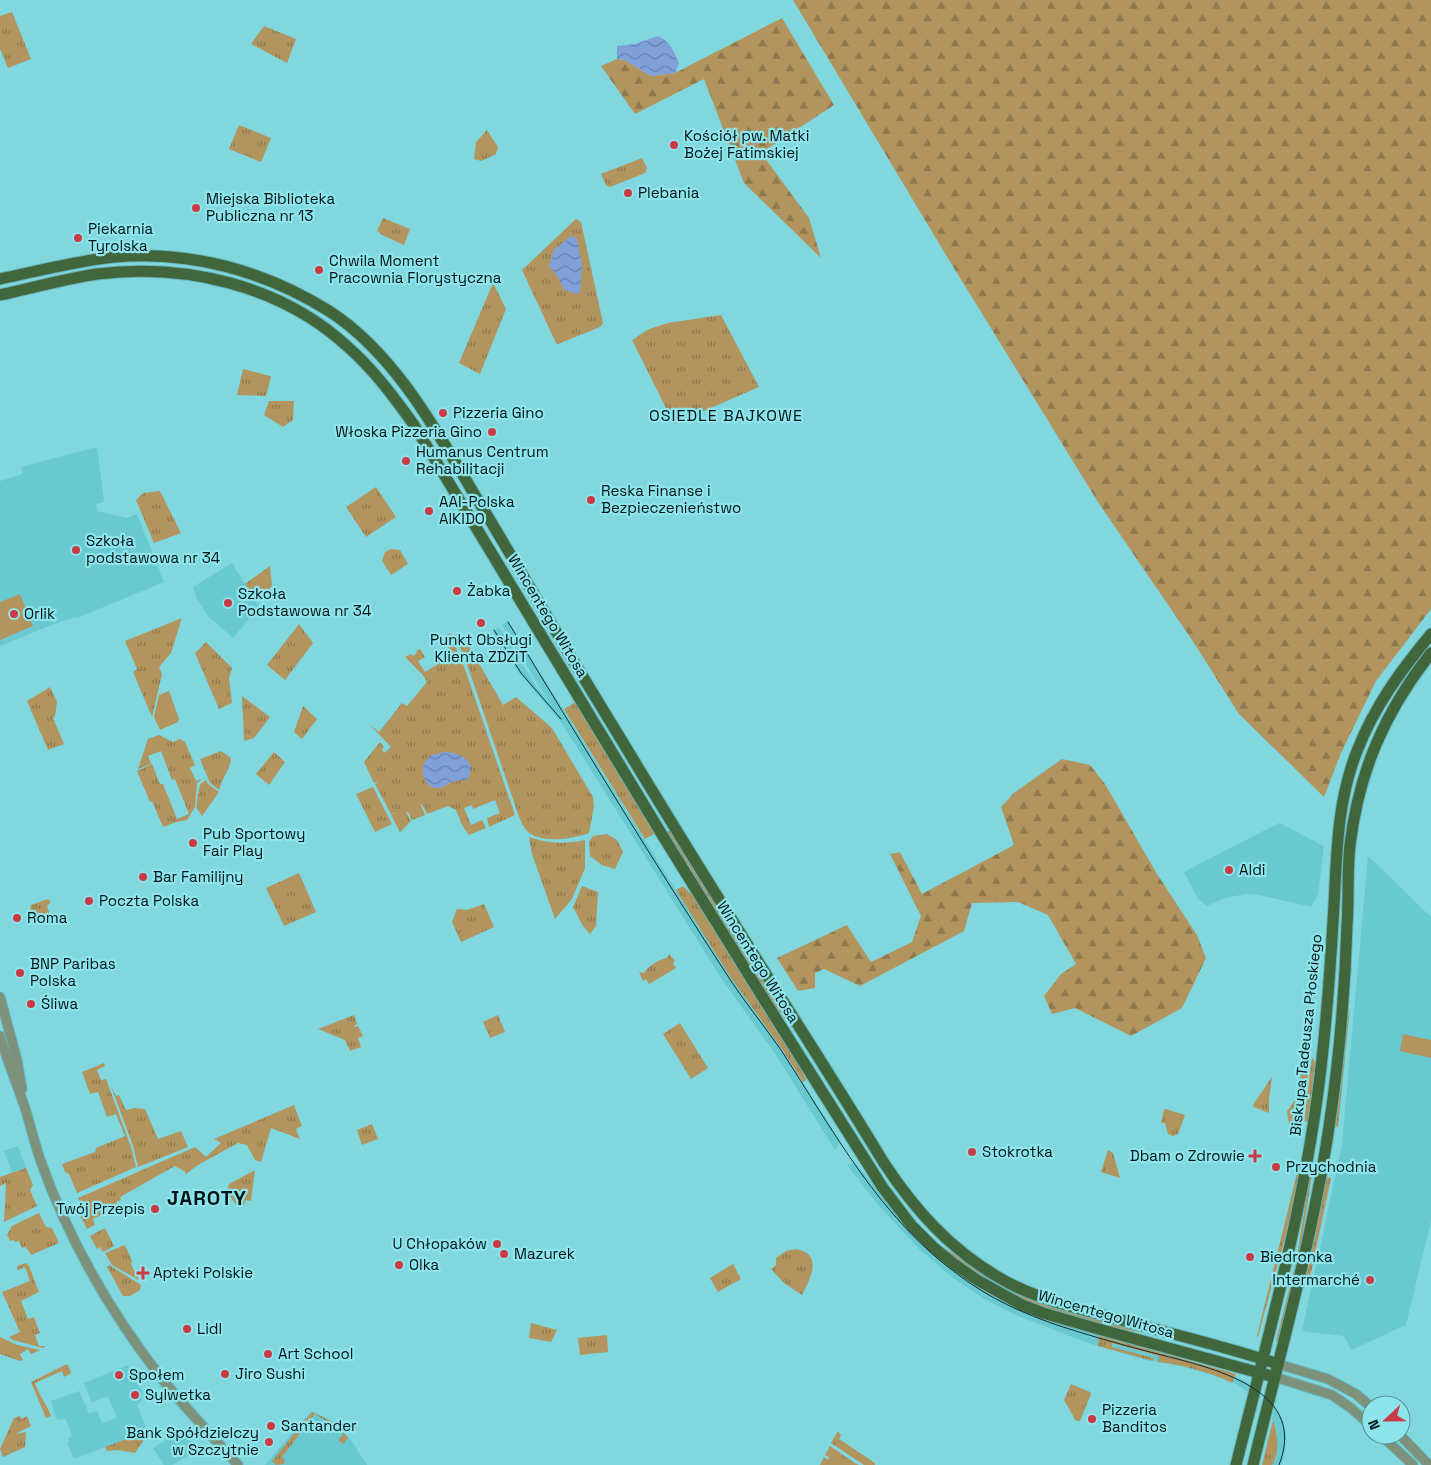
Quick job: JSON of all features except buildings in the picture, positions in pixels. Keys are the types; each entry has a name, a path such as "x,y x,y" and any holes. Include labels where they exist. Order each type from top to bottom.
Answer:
{"main road":[{"name":"Wincentego Witosa","path":"0,279 75,263 116,257 167,256 199,259 239,269 293,291 332,313 359,334 387,362 447,449 673,825 903,1192 923,1216 972,1260 999,1278 1041,1297 1278,1364"},
{"path":"75,263 78,278"},
{"name":"Wincentego Witosa","path":"0,295 115,272 172,272 236,284 282,303 310,318 347,345 374,372 414,425 745,969 883,1188 912,1226 954,1264 977,1280 1022,1305 1095,1328 1275,1377"},
{"name":"Biskupa Tadeusza Płoskiego","path":"1236,1465 1297,1213 1313,1124 1326,1012 1333,921 1336,845 1341,809 1351,767 1373,716 1401,670 1431,634"},
{"name":"Biskupa Tadeusza Płoskiego","path":"1253,1465 1305,1253 1322,1172 1332,1110 1348,925 1350,847 1354,814 1369,760 1389,714 1406,686 1431,653"}],"street":[{"path":"0,997 17,1060 25,1109"},
{"path":"0,1036 41,1162 80,1251 104,1293 144,1354 181,1402 238,1465"},
{"path":"1278,1364 1328,1379 1361,1398"},
{"path":"1275,1377 1332,1395 1361,1417"},
{"path":"1392,1445 1413,1465"},
{"path":"1410,1445 1429,1465"}],"shaded area":[{"name":"Szkoła podstawowa nr 34","path":"97,447 104,502 96,504 97,511 127,518 137,514 164,582 77,618 54,624 0,646 0,481 23,474 21,467"},
{"name":"Szkoła Podstawowa nr 34","path":"232,563 259,607 233,638 208,616 197,599 193,587"},
{"path":"508,621 729,975 782,1049 841,1142 835,1150 776,1055 721,978 563,725 519,673 493,631 499,627 536,686 550,703 502,625"},
{"path":"1279,823 1324,846 1318,895 1311,907 1259,895 1246,894 1225,898 1207,906 1198,899 1184,872"},
{"path":"1368,856 1431,917 1431,1221 1406,1325 1351,1350 1344,1336 1302,1331 1342,1145"},
{"path":"18,1146 26,1168 12,1172 4,1151"},
{"path":"856,1164 908,1228 973,1284 986,1292 1020,1310 1052,1322 1230,1373 1250,1384 1249,1393 1233,1382 1215,1376 1177,1365 1146,1360 1088,1343 1018,1316 986,1300 953,1278 919,1249 879,1206 847,1165"},
{"path":"128,1365 143,1393 142,1400 137,1405 148,1433 138,1437 137,1435 74,1459 67,1442 70,1442 68,1438 72,1436 65,1418 58,1420 51,1401 79,1391 89,1414 97,1411 102,1423 117,1418 108,1396 92,1402 84,1383"},
{"path":"1275,1407 1283,1421 1286,1433 1285,1452 1281,1465 1272,1465 1277,1446 1277,1432 1272,1419"},
{"path":"312,1411 335,1423 351,1440 367,1465 265,1465"},
{"path":"182,1430 195,1452 172,1465 164,1465 153,1448"}],"green space":[{"path":"793,0 1431,0 1431,609 1376,681 1341,753 1324,797 1239,714 1192,640 1098,502 949,260"},
{"path":"12,12 31,59 8,68 0,49 0,16"},
{"path":"782,18 834,105 761,153 809,218 821,258 744,183 704,79 635,114 601,66 617,59 625,60 651,76 675,73"},
{"path":"264,26 296,39 287,63 251,44"},
{"path":"239,125 271,138 261,162 229,149"},
{"path":"487,130 498,147 496,154 481,161 474,159 476,142"},
{"path":"642,158 647,168 645,173 610,187 606,185 601,174"},
{"path":"383,218 410,229 404,245 377,231"},
{"path":"576,219 581,222 603,323 600,327 558,344 522,270"},
{"path":"493,283 506,309 480,374 459,363"},
{"path":"721,315 759,387 674,424 632,340 649,329 668,323"},
{"path":"243,369 271,377 266,396 237,395"},
{"path":"269,401 294,401 293,420 283,427 264,415"},
{"path":"376,487 396,517 366,537 346,507"},
{"path":"160,491 181,533 154,543 136,500 143,493"},
{"path":"391,549 400,550 408,564 391,575 382,561 385,552"},
{"path":"270,566 272,586 257,601 245,584"},
{"name":"Orlik","path":"20,594 33,626 0,640 0,602"},
{"path":"182,618 171,653 159,667 162,674 152,717 133,672 137,669 125,641"},
{"path":"299,624 313,643 285,680 267,665"},
{"path":"450,633 466,672 515,815 489,827 487,818 500,813 495,800 473,809 472,805 464,808 471,825 482,820 486,828 469,835 462,825 456,810 448,806 427,814 422,804 425,815 412,820 408,812 406,812 411,821 400,832 391,815 396,812 391,814 375,784 379,781 374,783 364,762 380,742 384,747 382,749 384,753 391,747 369,724 379,732 402,703 407,706 427,682 422,674 405,657 411,654 413,656 420,649 425,657 418,661 425,672 453,655 446,644 442,647 437,640"},
{"path":"466,641 503,705 516,697 552,728 593,797 594,806 589,833 575,837 548,839 533,835 524,827 460,647"},
{"path":"206,642 232,668 229,678 232,703 219,709 195,653"},
{"path":"50,687 57,702 53,718 64,744 48,750 27,701"},
{"path":"169,691 179,719 178,722 160,730 154,717 159,695"},
{"path":"242,696 270,717 254,738 244,741"},
{"path":"576,702 656,833 645,839 564,709"},
{"path":"303,706 317,719 302,739 294,732"},
{"path":"159,735 173,742 180,739 185,742 195,765 190,768 196,781 202,779 197,783 195,807 187,820 163,827 137,771 152,764 160,784 163,784 177,819 189,814 175,779 172,780 161,751 148,756 151,764 138,769 148,739"},
{"path":"221,751 231,758 219,790 210,783 200,759"},
{"path":"274,752 285,762 269,785 256,774"},
{"path":"1062,759 1090,765 1105,784 1157,874 1197,935 1206,958 1182,1008 1131,1036 1075,1008 1052,1014 1044,996 1061,974 1076,964 1048,915 1018,902 972,903 964,931 860,986 824,969 815,973 815,988 798,991 777,958 847,925 871,962 912,942 921,916 890,854 900,852 922,894 1014,845 1001,807 1014,793"},
{"path":"206,780 208,784 219,792 202,816 196,807 200,784"},
{"path":"373,787 392,824 375,832 356,794"},
{"path":"670,830 788,1018 786,1020 765,992 666,833"},
{"path":"607,834 617,840 623,852 615,869 602,865 590,856 589,842 593,836"},
{"path":"529,837 557,843 585,840 585,868 572,899 555,919 532,854"},
{"path":"299,873 316,912 284,926 266,888"},
{"path":"582,886 598,892 596,926 590,934 583,926 573,907"},
{"path":"683,886 695,898 798,1062 806,1080 803,1082 729,975 676,890"},
{"path":"48,899 51,902 47,906 50,915 33,921 31,905"},
{"path":"484,904 494,927 461,942 452,922 457,909 467,910"},
{"path":"669,954 675,961 673,963 676,968 649,984 646,979 643,981 639,972 644,973 654,963 667,958"},
{"path":"1350,1008 1338,1127 1334,1126"},
{"path":"354,1015 357,1024 354,1027 358,1026 363,1036 358,1038 361,1047 350,1051 345,1040 318,1029"},
{"path":"498,1015 505,1032 490,1038 483,1022"},
{"path":"680,1023 708,1068 691,1079 663,1034"},
{"path":"1403,1034 1431,1040 1431,1058 1400,1051"},
{"path":"1312,1057 1316,1064 1308,1122 1304,1121"},
{"path":"1308,1058 1310,1060 1302,1117 1298,1126 1294,1127 1289,1124 1287,1111 1296,1099 1304,1059"},
{"path":"104,1063 105,1066 97,1070 101,1080 106,1079 131,1147 136,1167 77,1193 69,1174 65,1172 62,1164 95,1152 96,1148 125,1136 116,1114 107,1117 98,1092 90,1094 82,1072"},
{"path":"1272,1077 1269,1099 1269,1113 1253,1105"},
{"path":"111,1086 116,1096 119,1095 126,1110 134,1108 145,1109 158,1139 181,1131 188,1147 138,1167 133,1146"},
{"path":"294,1105 302,1126 296,1129 300,1139 271,1128 261,1162 255,1160 247,1145 238,1143 198,1165 186,1174 175,1166 120,1197 121,1200 116,1202 117,1207 93,1219 95,1225 87,1229 81,1217 85,1211 78,1198 195,1147 206,1157 221,1143 214,1139"},
{"path":"1164,1110 1185,1115 1178,1134 1173,1136 1168,1134 1165,1123 1161,1123"},
{"path":"372,1124 378,1139 362,1145 357,1130"},
{"path":"1108,1150 1113,1153 1120,1178 1101,1172"},
{"path":"26,1168 33,1185 30,1190 37,1206 4,1222 6,1183 0,1186 0,1177"},
{"path":"255,1170 251,1201 246,1200 244,1205 240,1204 239,1207 227,1192 229,1184"},
{"path":"1297,1173 1300,1173 1291,1214 1258,1337 1257,1336"},
{"path":"1310,1175 1312,1175 1299,1258 1278,1342 1276,1341 1296,1262"},
{"path":"1326,1177 1331,1178 1310,1277 1305,1276"},
{"path":"39,1213 46,1227 52,1228 59,1243 31,1255 26,1247 22,1248 19,1241 10,1241 7,1235 12,1226"},
{"path":"105,1228 114,1246 103,1252 100,1247 97,1249 90,1236"},
{"path":"125,1245 139,1280 112,1265 105,1253"},
{"path":"796,1249 810,1256 812,1262 811,1275 802,1295 784,1283 771,1269 776,1265 776,1258 786,1251"},
{"path":"946,1249 993,1279 1140,1331 1081,1320 1024,1301 983,1278 945,1251"},
{"path":"26,1263 29,1266 39,1292 21,1301 28,1319 34,1317 40,1333 35,1335 39,1346 45,1346 43,1348 13,1340 9,1337 20,1332 2,1292 30,1281 25,1267 18,1270 17,1266"},
{"path":"733,1264 741,1279 718,1292 710,1278"},
{"path":"109,1265 141,1285 140,1290 130,1296 123,1296 107,1267"},
{"path":"1052,1322 1236,1374 1232,1383 1196,1370 1158,1362 1159,1356 1112,1343 1112,1347 1154,1358 1153,1361 1098,1346 1099,1336"},
{"path":"531,1323 557,1330 551,1342 529,1338"},
{"path":"607,1335 608,1352 580,1355 578,1338"},
{"path":"0,1337 17,1345 40,1350 31,1354 28,1349 20,1354 23,1360 20,1361 0,1354"},
{"path":"67,1364 71,1372 70,1374 64,1377 62,1371 35,1383 51,1416 46,1418 31,1382"},
{"path":"1071,1384 1091,1394 1080,1421 1076,1421 1064,1400"},
{"path":"312,1412 333,1422 348,1438 343,1444 338,1440 343,1435 337,1428 315,1414 282,1457 285,1460 284,1464 276,1465 272,1461"},
{"path":"20,1416 21,1419 27,1416 31,1426 15,1434 26,1432 25,1447 3,1457 0,1449 14,1418"},
{"path":"1273,1420 1277,1437 1275,1460 1272,1465 1262,1465"},
{"path":"838,1431 841,1435 839,1439 875,1463 875,1465 864,1465 831,1443"},
{"path":"144,1434 145,1438 135,1453 118,1450 107,1451 105,1447 137,1435 138,1437"},
{"path":"830,1446 859,1465 820,1465 824,1457 828,1460 829,1457 825,1455"}],"water":[{"path":"658,36 669,44 679,63 675,73 651,76 625,60 617,59 617,46 635,44"},
{"path":"571,236 577,238 582,266 580,291 578,294 564,290 558,277 549,266 554,250"},
{"path":"444,752 462,756 468,761 471,769 468,779 440,788 434,788 427,784 425,780 423,765 431,755"}],"tram line":[{"path":"508,622 702,937 743,999 781,1050 860,1172 906,1228 931,1253 960,1276 994,1298 1019,1310 1080,1332 1197,1364 1246,1384 1266,1398 1280,1416 1285,1438 1279,1465"},
{"path":"494,630 521,673 561,719"}],"place":[{"name":"Kościół pw. Matki Bożej Fatimskiej","path":"674,145"},
{"name":"Plebania","path":"628,193"},
{"name":"Miejska Biblioteka Publiczna nr 13","path":"196,208"},
{"name":"Piekarnia Tyrolska","path":"78,238"},
{"name":"Chwila Moment Pracownia Florystyczna","path":"319,270"},
{"name":"Pizzeria Gino","path":"443,413"},
{"name":"Włoska Pizzeria Gino","path":"492,432"},
{"name":"Humanus Centrum Rehabilitacji","path":"406,461"},
{"name":"Reska Finanse i Bezpieczenieństwo","path":"591,500"},
{"name":"AAI-Polska AIKIDO","path":"429,511"},
{"name":"Szkoła podstawowa nr 34","path":"76,550"},
{"name":"Żabka","path":"457,591"},
{"name":"Szkoła Podstawowa nr 34","path":"228,603"},
{"name":"Orlik","path":"14,614"},
{"name":"Punkt Obsługi Klienta ZDZiT","path":"481,623"},
{"name":"Pub Sportowy Fair Play","path":"193,843"},
{"name":"Aldi","path":"1229,870"},
{"name":"Bar Familijny","path":"143,877"},
{"name":"Poczta Polska","path":"89,901"},
{"name":"Roma","path":"17,918"},
{"name":"BNP Paribas Polska","path":"20,973"},
{"name":"Śliwa","path":"31,1004"},
{"name":"Stokrotka","path":"972,1152"},
{"name":"Dbam o Zdrowie","path":"1255,1156"},
{"name":"Przychodnia","path":"1276,1167"},
{"name":"Twój Przepis","path":"155,1209"},
{"name":"U Chłopaków","path":"497,1244"},
{"name":"Mazurek","path":"504,1254"},
{"name":"Biedronka","path":"1250,1257"},
{"name":"Olka","path":"399,1265"},
{"name":"Apteki Polskie","path":"143,1273"},
{"name":"Intermarché","path":"1370,1280"},
{"name":"Lidl","path":"187,1329"},
{"name":"Art School","path":"268,1354"},
{"name":"Jiro Sushi","path":"225,1374"},
{"name":"Społem","path":"119,1375"},
{"name":"Sylwetka","path":"135,1395"},
{"name":"Pizzeria Banditos","path":"1092,1419"},
{"name":"Santander","path":"271,1426"},
{"name":"Bank Spółdzielczy w Szczytnie","path":"269,1442"}],"district":[{"name":"OSIEDLE BAJKOWE","path":"726,415"},
{"name":"JAROTY","path":"207,1198"}]}
